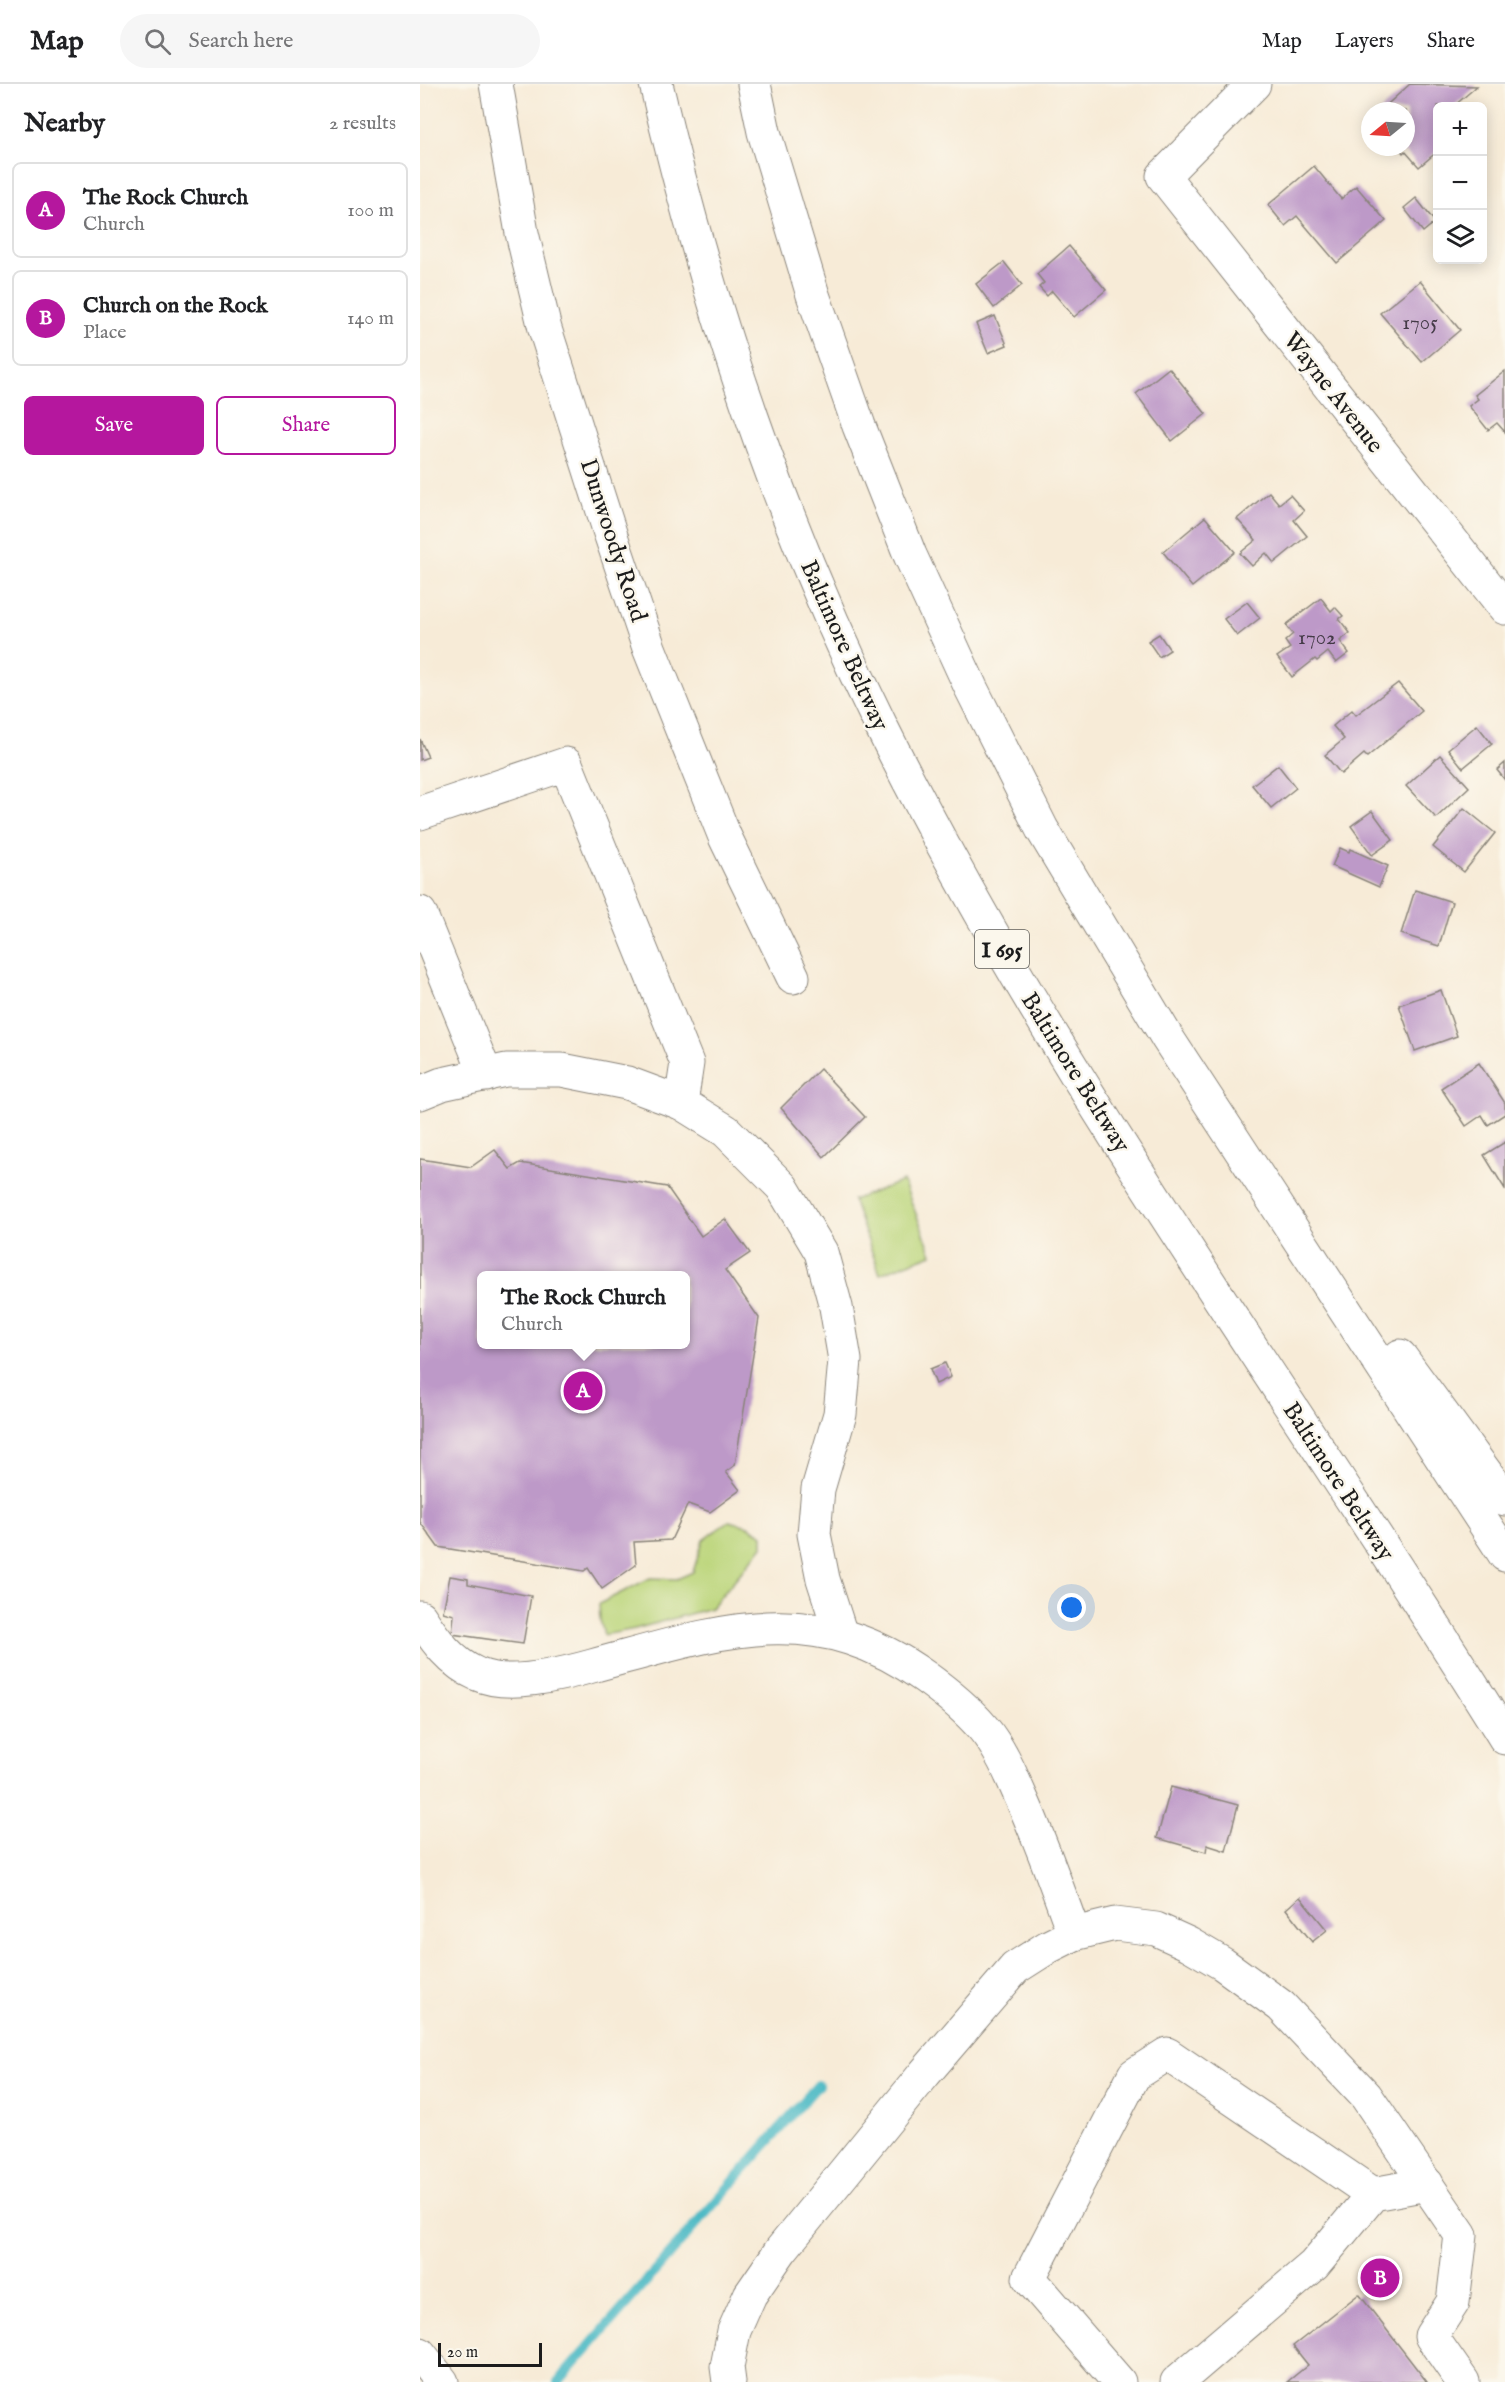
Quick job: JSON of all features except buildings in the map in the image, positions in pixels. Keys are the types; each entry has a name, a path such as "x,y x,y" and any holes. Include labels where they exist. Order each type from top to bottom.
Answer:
{"main road":[{"name":"Dunwoody Road","path":"496,84 522,233 545,329 610,533 649,648 725,837 793,977"},
{"name":"Baltimore Beltway","path":"656,84 674,159 724,332 766,461 821,598 882,730 964,885 1086,1092 1505,1737"},
{"path":"754,84 764,132 813,296 859,426 910,555 971,688 1042,829 1168,1040 1505,1555"},
{"name":"Wayne Avenue","path":"1254,84 1163,176 1505,608"},
{"path":"420,813 566,764 687,1063 681,1103"},
{"path":"420,913 486,1075"},
{"path":"1168,1040 1505,1499"},
{"path":"420,1094 442,1084 506,1070 562,1070 627,1083 681,1103 726,1131 782,1187 821,1252 836,1307 845,1360 840,1414 818,1489 814,1534 823,1579 841,1635"},
{"path":"420,1617 450,1658 478,1675 509,1680 559,1675 712,1634 798,1627 841,1635 874,1646 911,1667 949,1695 984,1728 1007,1766 1038,1833 1074,1934"},
{"path":"729,2382 727,2367 734,2331 750,2295 781,2250 918,2081 1015,1968 1074,1934 1115,1924 1156,1929 1215,1959 1281,2006 1366,2097 1461,2235 1453,2302 1431,2336 1463,2382"},
{"path":"1119,2382 1029,2278 1134,2075 1167,2054 1373,2194"},
{"path":"1177,2382 1314,2265 1373,2194 1426,2184"},
{"path":"420,2354 442,2382"}],"green space":[{"path":"903,1181 932,1254 880,1274 853,1200"},
{"path":"729,1521 748,1526 763,1535 763,1546 711,1608 604,1635 599,1604 650,1578 677,1579 693,1572 703,1540"}],"waterway":[{"path":"558,2382 818,2085"}],"place":[{"name":"The Rock Church","path":"583,1391"},
{"name":"Church on the Rock","path":"1380,2278"}]}
